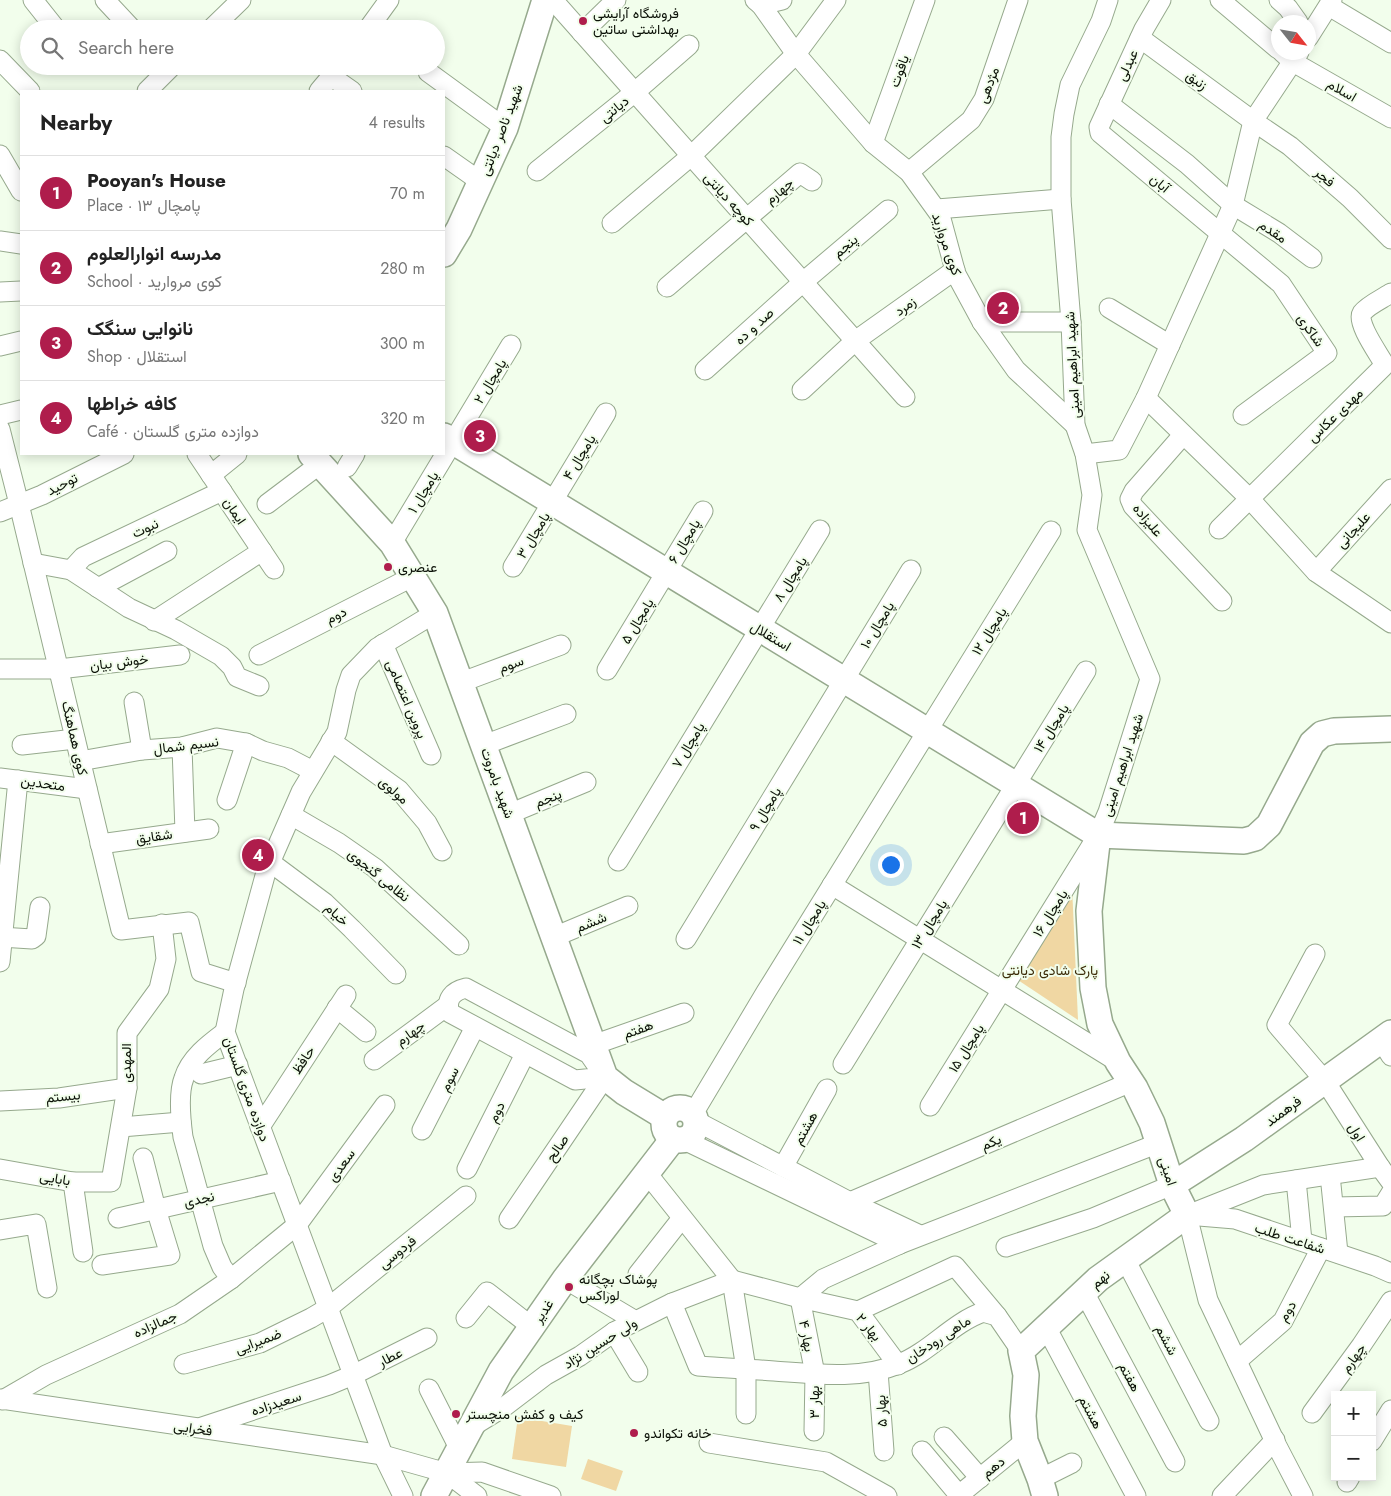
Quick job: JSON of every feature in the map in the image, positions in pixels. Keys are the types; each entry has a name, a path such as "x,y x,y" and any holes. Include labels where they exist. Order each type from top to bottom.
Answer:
{"main road":[{"name":"شهید ناصر دیانتی","path":"445,252 459,229 505,128 545,0"},
{"name":"استقلال","path":"448,439 1098,835"},
{"name":"شهید بامروت","path":"316,459 392,543 435,613 606,1077 624,1092 682,1126"},
{"path":"1098,835 1244,841 1255,838 1269,825 1312,743 1322,734 1334,731 1391,729"},
{"name":"امینی","path":"1098,835 1089,911 1093,988 1100,1024 1152,1123 1172,1186 1187,1216"},
{"name":"فرهمند","path":"1172,1186 1244,1139 1325,1081 1388,1043"},
{"name":"غدیر","path":"434,1496 502,1371 565,1279 682,1126"},
{"name":"نهم","path":"1021,1351 1084,1292 1125,1259 1187,1216"},
{"path":"1021,1351 1026,1375 1023,1416 1025,1441 1042,1488"}],"street":[{"path":"33,0 49,20"},
{"path":"105,0 124,20"},
{"path":"220,20 241,0"},
{"path":"375,20 389,0"},
{"name":"کوچه دیانتی","path":"553,0 905,397"},
{"path":"582,33 616,0"},
{"path":"758,2 782,0"},
{"path":"612,223 691,156 796,54 836,0"},
{"name":"یاقوت","path":"873,143 925,0"},
{"name":"مژدهی","path":"909,172 971,120 979,109 1018,0"},
{"name":"شهید ابراهیم امینی","path":"1098,835 1108,812 1150,679 1087,530 1092,495 1086,454 1075,425 1071,322 1061,199 1061,137 1070,85 1108,0"},
{"name":"عبدلی","path":"1100,133 1099,127 1109,104 1144,29 1161,0"},
{"path":"1220,0 1271,43"},
{"path":"1278,0 1293,15"},
{"name":"کوی مروارید","path":"758,2 796,54 873,143 909,172 937,209 955,270 982,322 1016,370 1075,425"},
{"path":"1316,20 1331,3 1391,43"},
{"name":"زنبق","path":"1140,38 1253,121"},
{"name":"دیانتی","path":"537,171 635,92 689,45"},
{"path":"0,60 29,90"},
{"path":"1086,454 1119,450 1146,398 1233,204 1253,121 1289,60"},
{"name":"اسلام","path":"1297,60 1391,118"},
{"path":"148,90 162,75"},
{"path":"320,90 333,75"},
{"path":"339,75 351,90"},
{"path":"432,75 505,128"},
{"name":"مقدم","path":"1109,104 1181,159 1233,204 1279,233 1312,258"},
{"name":"فجر","path":"1253,121 1297,153 1350,198 1391,239"},
{"name":"آبان","path":"1100,133 1221,234"},
{"path":"0,155 20,189"},
{"path":"445,157 481,182"},
{"name":"چهارم","path":"746,218 800,173 812,181"},
{"path":"937,209 1061,199"},
{"name":"پنجم","path":"803,282 888,210"},
{"path":"667,287 746,218"},
{"name":"شاکری","path":"1221,234 1282,284 1327,353 1243,415"},
{"path":"0,241 20,244"},
{"name":"زمرد","path":"802,390 855,341 955,270"},
{"name":"صد و ده","path":"705,370 803,282"},
{"path":"0,292 20,291"},
{"name":"مهدی عکاس","path":"1219,529 1383,367 1383,362 1360,318 1363,312 1391,293"},
{"path":"1109,308 1170,345"},
{"path":"982,322 1071,322"},
{"path":"0,346 20,341"},
{"name":"پامچال ۲","path":"448,439 512,345"},
{"path":"1146,398 1249,498 1316,572 1391,622"},
{"path":"0,415 20,410"},
{"name":"پامچال ۴","path":"552,502 606,413"},
{"name":"کوی هماهنگ","path":"0,429 34,563 121,930 162,924"},
{"name":"علیزاده","path":"1183,435 1134,491 1130,499 1133,506 1222,601"},
{"name":"توحید","path":"0,512 122,455"},
{"name":"ایمان","path":"198,455 274,569"},
{"path":"211,474 236,455"},
{"name":"پامچال ۱","path":"392,543 439,455"},
{"path":"267,504 316,459"},
{"name":"علیجانی","path":"1316,572 1391,489"},
{"name":"نبوت","path":"71,570 84,557 222,492"},
{"name":"پامچال ۳","path":"513,567 552,502"},
{"name":"پامچال ۶","path":"666,572 703,511"},
{"name":"پامچال ۸","path":"759,628 820,530"},
{"name":"پامچال ۱۲","path":"927,731 1051,531"},
{"path":"98,588 167,551"},
{"path":"154,621 262,551"},
{"path":"34,563 71,570 129,608 176,630 221,656 232,667 237,677 259,686"},
{"name":"پامچال ۱۰","path":"844,680 911,570"},
{"name":"پامچال ۵","path":"607,670 666,572"},
{"name":"دوم","path":"259,654 414,576"},
{"name":"دوازده متری گلستان","path":"404,1496 383,1455 225,1032 236,983 266,872 301,792 337,732 351,675 377,648 435,613"},
{"name":"پامچال ۷","path":"618,861 759,628"},
{"name":"پروین اعتصامی","path":"384,644 431,754"},
{"name":"سوم","path":"462,682 561,646"},
{"name":"خوش بیان","path":"0,670 58,670 180,656"},
{"name":"پامچال ۱۴","path":"1016,785 1086,671"},
{"name":"پامچال ۹","path":"686,939 844,680"},
{"path":"134,702 142,750"},
{"path":"484,745 566,714"},
{"name":"پامچال ۱۱","path":"682,1126 927,731"},
{"name":"نسیم شمال","path":"80,761 142,750 182,747 217,738 246,743 262,751 288,758 313,771"},
{"path":"22,744 75,739"},
{"name":"مولوی","path":"331,741 399,790 427,823 442,851"},
{"path":"227,800 246,743"},
{"path":"182,747 185,832"},
{"path":"0,962 9,779"},
{"name":"متحدین","path":"9,779 87,789"},
{"name":"پنجم","path":"509,814 586,782"},
{"name":"پامچال ۱۳","path":"843,1064 1016,785"},
{"name":"نظامی گنجوی","path":"291,815 339,843 375,868 459,945"},
{"name":"شقایق","path":"100,844 208,829"},
{"name":"پامچال ۱۶","path":"1002,990 1098,835"},
{"name":"خیام","path":"270,862 325,903 396,974"},
{"path":"832,885 1002,990 1125,1072"},
{"name":"ششم","path":"554,938 628,906"},
{"path":"1,938 32,939 36,936 40,907"},
{"path":"162,924 189,922 201,972 236,983"},
{"name":"المهدی","path":"111,1182 126,1088 126,1034 159,989 166,960 162,924"},
{"name":"اول","path":"1315,954 1276,1025 1325,1081 1385,1174"},
{"name":"چهارم","path":"374,1060 447,1006 450,997 456,990 466,988 589,1054 606,1077"},
{"name":"پامچال ۱۵","path":"930,1106 1002,990"},
{"name":"حافظ","path":"260,1126 342,1001 366,1032"},
{"path":"447,1006 450,1013 575,1080 606,1077"},
{"name":"هفتم","path":"593,1045 684,1013"},
{"name":"سوم","path":"422,1130 475,1027"},
{"path":"225,1032 195,1059 183,1079 181,1122 183,1137 213,1246 222,1267 231,1279"},
{"name":"دوم","path":"467,1170 526,1054"},
{"path":"201,1074 238,1065"},
{"name":"یکم","path":"846,1209 1125,1072"},
{"name":"صالح","path":"510,1219 606,1077"},
{"name":"بیستم","path":"0,1101 58,1098 126,1088"},
{"name":"هشتم","path":"783,1167 826,1089"},
{"name":"سعدی","path":"297,1225 385,1105"},
{"path":"121,1127 181,1122"},
{"path":"682,1126 783,1167 900,1244"},
{"path":"682,1126 846,1209 920,1235"},
{"path":"732,1280 800,1298 823,1279 920,1235 1159,1143"},
{"path":"102,1265 170,1254 143,1158"},
{"name":"بابایی","path":"0,1169 73,1182 111,1182"},
{"path":"646,1172 732,1280 746,1369 746,1414"},
{"path":"1187,1216 1263,1185 1330,1175 1385,1174"},
{"path":"1330,1175 1334,1207 1330,1251"},
{"path":"1296,1180 1302,1241"},
{"name":"نجدی","path":"118,1218 281,1181"},
{"path":"73,1182 83,1252"},
{"path":"1006,1247 1093,1218 1172,1186"},
{"path":"1334,1207 1383,1206 1391,1193"},
{"name":"فردوسی","path":"328,1308 466,1196"},
{"name":"شفاعت طلب","path":"1187,1216 1234,1219 1391,1273"},
{"name":"امینی","path":"1187,1216 1208,1300 1303,1496"},
{"path":"638,1274 682,1218"},
{"path":"0,1230 36,1224 47,1288"},
{"name":"جمالزاده","path":"1,1402 46,1375 180,1314 231,1279 297,1225"},
{"name":"دوم","path":"1237,1361 1283,1321 1330,1251"},
{"name":"ششم","path":"1125,1259 1209,1421"},
{"path":"858,1311 955,1266 997,1316 1021,1351"},
{"path":"565,1279 634,1320"},
{"name":"ولی حسین نژاد","path":"473,1426 504,1407 546,1375 580,1356 634,1320 732,1280"},
{"path":"466,1318 487,1292 532,1327"},
{"name":"هفتم","path":"1084,1292 1175,1462"},
{"name":"بهار ۲","path":"800,1298 858,1311 898,1364"},
{"name":"بهار ۴","path":"800,1298 815,1374"},
{"name":"چهارم","path":"1312,1413 1361,1346 1391,1300"},
{"name":"ماهی رودخان","path":"672,1303 698,1366 815,1374 855,1374 878,1371 915,1357 975,1315 983,1312 997,1316"},
{"name":"ضمیرایی","path":"184,1364 260,1343 328,1308"},
{"name":"هشتم","path":"1046,1327 1136,1496"},
{"path":"614,1332 638,1372"},
{"name":"عطار","path":"353,1375 427,1338"},
{"name":"بهار ۵","path":"878,1371 884,1451"},
{"name":"بهار ۳","path":"814,1430 815,1374"},
{"name":"سعیدزاده","path":"198,1428 329,1385 353,1375"},
{"path":"429,1389 460,1450"},
{"name":"فخرایی","path":"1,1402 383,1455"},
{"path":"1375,1436 1391,1410"},
{"path":"944,1437 980,1478"},
{"path":"1222,1496 1275,1440"},
{"name":"دهم","path":"922,1451 959,1495 1025,1441"},
{"path":"709,1443 826,1462 887,1496"},
{"path":"383,1455 447,1473 482,1472 551,1496"},
{"path":"1042,1488 1072,1463"},
{"path":"447,1473 477,1496"}],"green space":[{"name":"پارک شادی دیانتی","path":"1072,886 1078,1020 1015,978"},
{"path":"518,1417 572,1426 566,1467 512,1459"},
{"path":"588,1459 623,1471 616,1491 581,1479"}],"place":[{"name":"فروشگاه آرایشی بهداشتی ساتین","path":"583,21"},
{"name":"مدرسه انوارالعلوم","path":"1003,308"},
{"name":"نانوایی سنگک","path":"480,436"},
{"name":"عنصری","path":"388,567"},
{"name":"Pooyan's House","path":"1023,818"},
{"name":"کافه خراطها","path":"258,855"},
{"name":"پوشاک بچگانه لوراکس","path":"569,1287"},
{"name":"کیف و کفش منچستر","path":"456,1414"},
{"name":"خانه تکواندو","path":"634,1433"}]}
